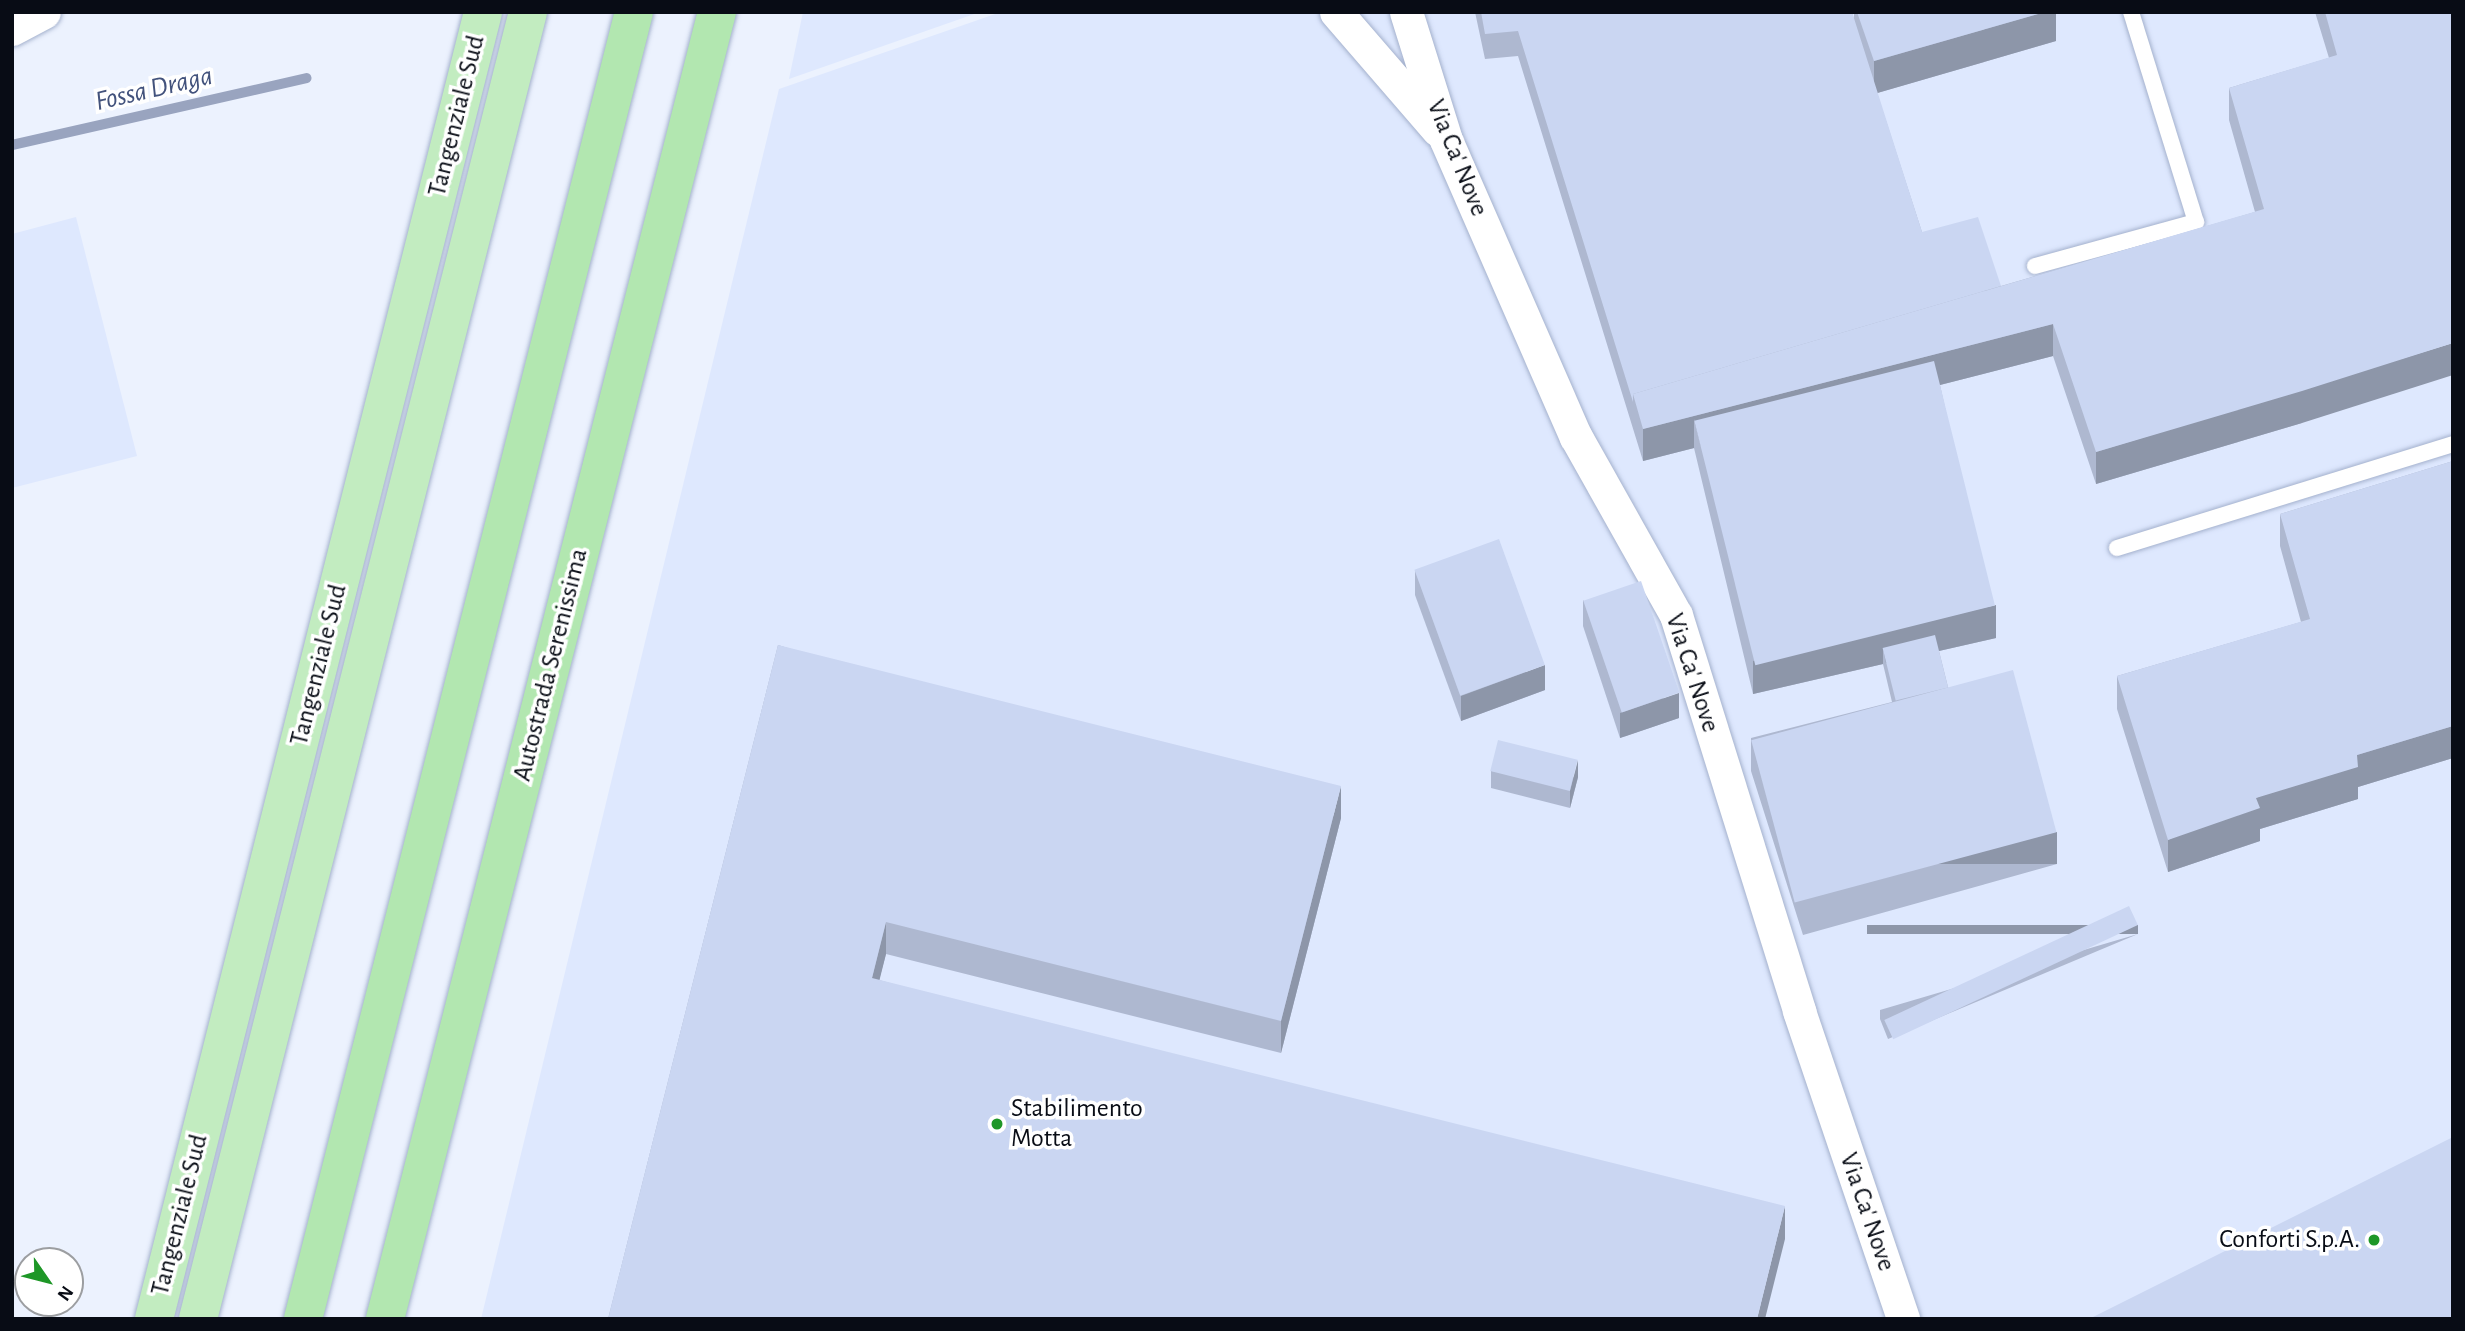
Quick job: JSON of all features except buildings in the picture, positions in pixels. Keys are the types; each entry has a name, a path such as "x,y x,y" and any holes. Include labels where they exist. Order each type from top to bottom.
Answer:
{"highway":[{"name":"Tangenziale Sud","path":"154,1319 483,12"},
{"name":"Tangenziale Sud","path":"198,1319 528,12"},
{"path":"303,1319 634,12"},
{"name":"Autostrada Serenissima","path":"385,1319 717,12"}],"street":[{"path":"12,29 44,12"},
{"path":"1336,12 1446,140"},
{"name":"Via Ca' Nove","path":"1405,12 1446,140 1576,437 1676,615 1799,1011 1903,1319"}],"lane":[{"path":"2035,266 2196,222 2131,12"},
{"path":"2117,548 2453,444"}],"shaded area":[{"path":"803,12 980,12 789,79"},
{"path":"1001,12 2453,12 2453,1319 481,1319 779,89"},
{"path":"76,217 137,456 12,488 12,234"}],"waterway":[{"name":"Fossa Draga","path":"12,145 306,78"}],"place":[{"name":"Stabilimento Motta","path":"997,1124"},
{"name":"Conforti S.p.A.","path":"2374,1240"}]}
